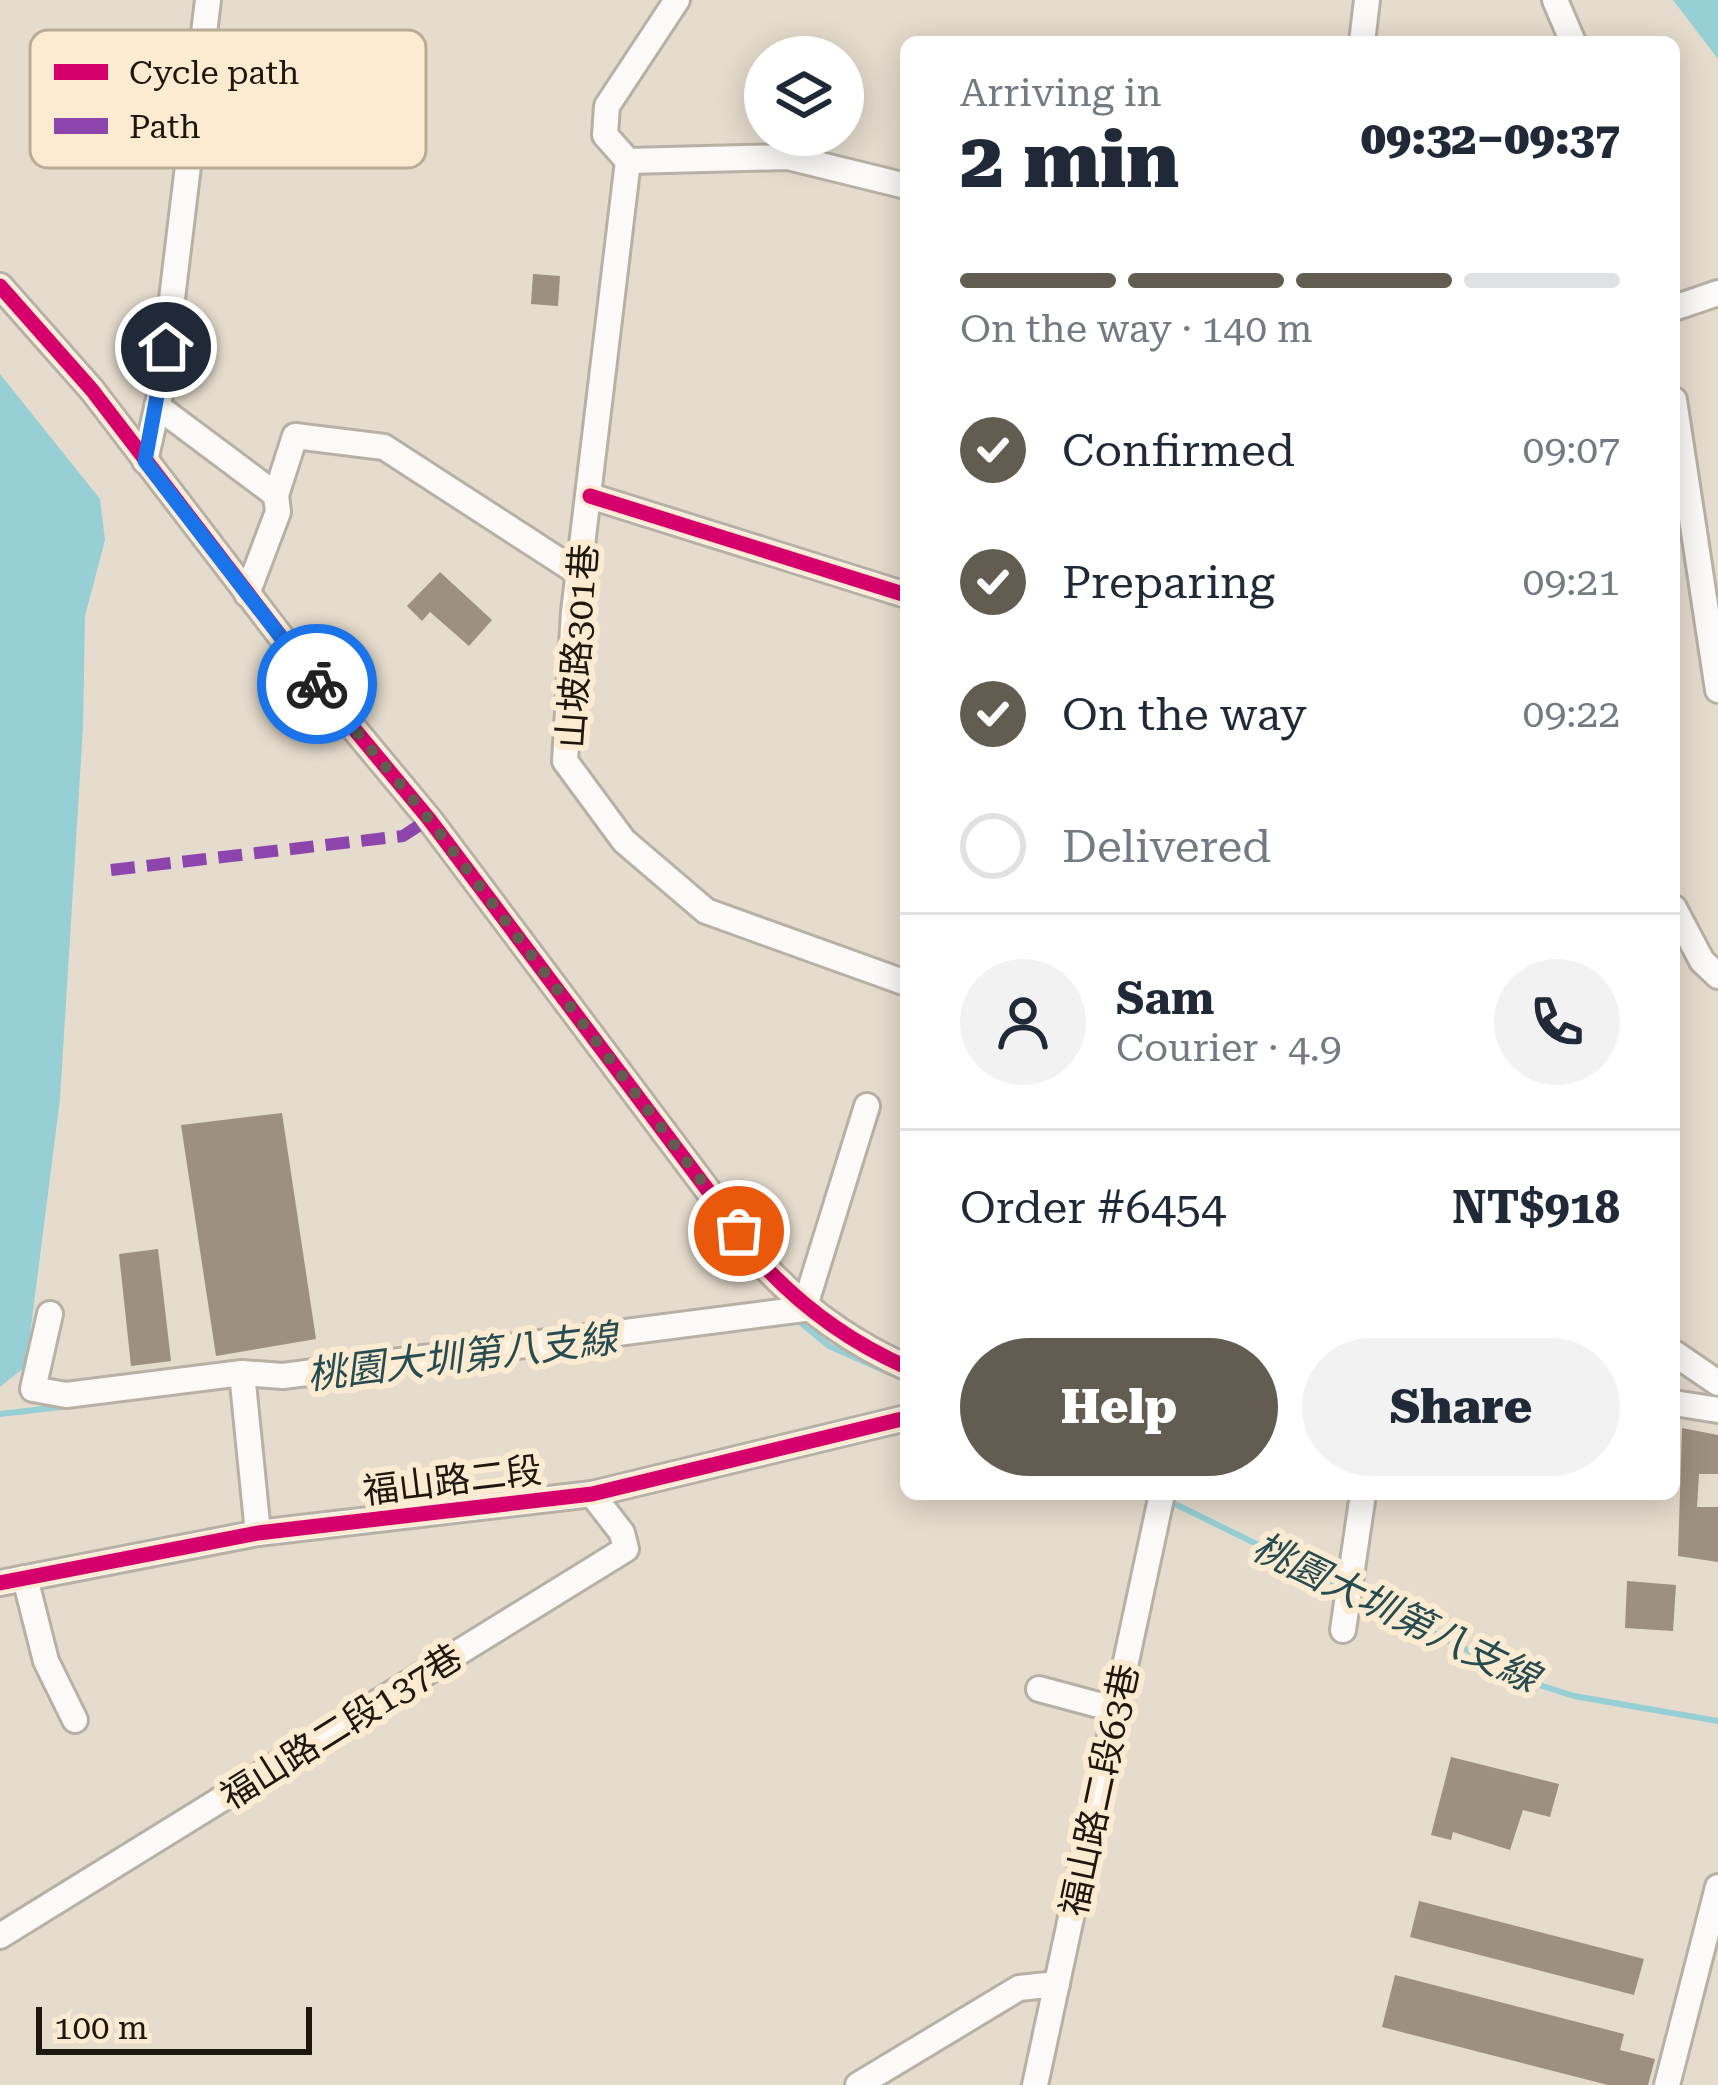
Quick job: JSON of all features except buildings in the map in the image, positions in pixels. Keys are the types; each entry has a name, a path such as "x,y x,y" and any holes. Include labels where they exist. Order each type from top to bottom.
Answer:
{"street":[{"path":"204,30 208,0"},
{"name":"山坡路301巷","path":"676,0 607,106 605,135 628,161 580,574 565,761 624,841 706,911 900,981"},
{"path":"1362,36 1366,0"},
{"path":"1556,0 1571,36"},
{"path":"628,161 788,157 900,185"},
{"path":"145,461 157,406 187,168"},
{"path":"0,286 92,390 247,594 429,819 767,1269 804,1309 900,1364"},
{"path":"1680,306 1718,293"},
{"path":"157,406 276,495"},
{"path":"247,594 278,512 276,495 296,436 384,447 580,574"},
{"path":"1680,439 1717,679"},
{"path":"590,496 900,594"},
{"path":"1680,919 1702,961 1718,976"},
{"path":"804,1309 867,1106"},
{"path":"50,1314 33,1389 66,1395 242,1373 304,1374 804,1309"},
{"path":"1680,1357 1718,1383"},
{"path":"242,1373 258,1533"},
{"path":"1680,1404 1718,1410"},
{"name":"福山路二段","path":"12,1581 258,1533 592,1494 900,1419"},
{"name":"福山路二段137巷","path":"0,1936 626,1549 622,1534 592,1494"},
{"name":"福山路二段63巷","path":"1035,2085 1161,1500"},
{"path":"1343,1630 1362,1500"},
{"path":"12,1581 74,1720"},
{"path":"1039,1688 1117,1710"},
{"path":"1667,2085 1718,1887"},
{"path":"858,2085 1019,1988 1057,1984"}],"water":[{"path":"1673,0 1718,0 1718,59"},
{"path":"0,374 100,499 105,540 85,616 83,727 60,1099 26,1366 0,1387"}],"waterway":[{"name":"桃園大圳第八支線","path":"795,1318 829,1346 900,1377"},
{"name":"桃園大圳第八支線","path":"0,1414 69,1406"},
{"name":"桃園大圳第八支線","path":"1169,1501 1340,1585"},
{"name":"桃園大圳第八支線","path":"1357,1594 1530,1682 1574,1696 1718,1721"}],"marked path":[{"path":"111,870 403,836 429,819"}],"cycle path":[{"path":"0,286 92,390 321,689 429,819 767,1269 832,1325 900,1364"},
{"path":"590,496 900,593"},
{"path":"0,1583 258,1533 592,1494 900,1419"}],"way so far":[{"path":"317,684 429,819 739,1231"}],"route":[{"path":"166,347 145,461 317,684"}]}
